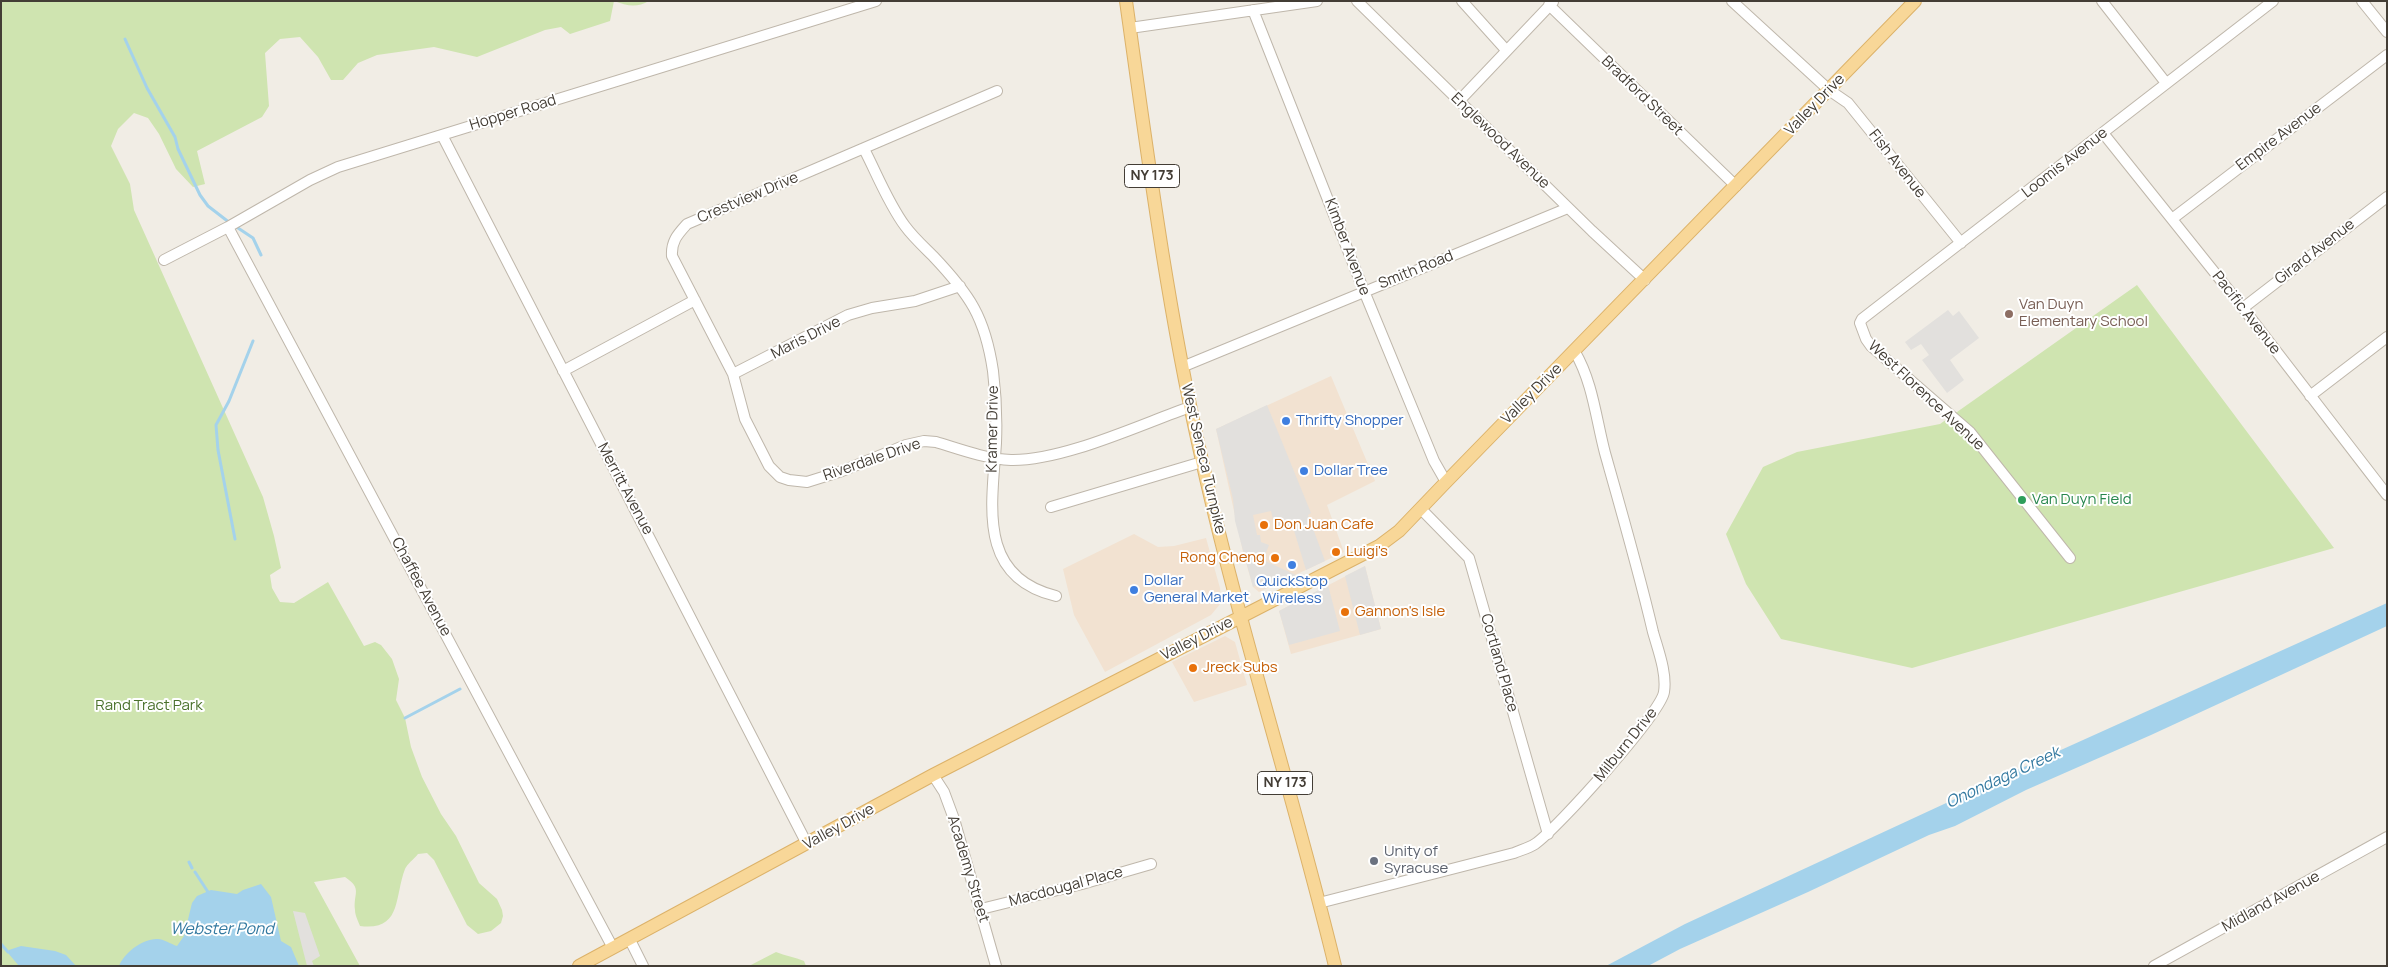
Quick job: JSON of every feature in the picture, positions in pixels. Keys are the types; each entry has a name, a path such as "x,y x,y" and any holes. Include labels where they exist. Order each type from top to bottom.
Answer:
{"main road":[{"name":"West Seneca Turnpike","path":"1126,1 1182,367 1190,407 1202,462 1242,616 1319,903 1332,965"},
{"name":"Valley Drive","path":"580,966 933,775 1379,546 1400,532 1446,482 1916,1"}],"street":[{"name":"Hopper Road","path":"164,260 228,227 310,180 338,167 876,1"},
{"path":"1130,28 1317,1"},
{"name":"Englewood Avenue","path":"1357,1 1568,208 1645,280"},
{"path":"1462,1 1506,50"},
{"name":"Fish Avenue","path":"1732,1 1829,90 1848,103 1961,243"},
{"path":"2102,1 2166,83"},
{"name":"Loomis Avenue","path":"1860,326 1862,319 2273,1"},
{"path":"2362,1 2387,32"},
{"path":"1459,101 1551,3"},
{"name":"Bradford Street","path":"1551,3 1736,186"},
{"name":"Kimber Avenue","path":"1253,10 1364,291 1434,461 1446,482"},
{"name":"Empire Avenue","path":"2172,219 2387,55"},
{"name":"Crestview Drive","path":"695,300 672,256 672,248 676,236 687,224 997,91"},
{"name":"Pacific Avenue","path":"2103,133 2243,308 2310,396 2383,484 2387,495"},
{"name":"Merritt Avenue","path":"442,135 807,844"},
{"name":"Kramer Drive","path":"864,149 905,227 960,286 980,316 987,338 997,408 991,510 996,544 1016,578 1039,592 1056,596"},
{"name":"Girard Avenue","path":"2243,308 2387,197"},
{"name":"Smith Road","path":"1182,367 1568,208"},
{"name":"Chaffee Avenue","path":"228,227 613,948"},
{"name":"Maris Drive","path":"733,374 848,316 872,308 915,301 960,286"},
{"path":"563,371 695,300 733,374"},
{"name":"West Florence Avenue","path":"1860,326 1871,346 1970,432 2070,558"},
{"path":"2310,396 2387,337"},
{"name":"Milburn Drive","path":"1319,903 1514,853 1534,845 1548,834 1601,776 1661,702 1665,682 1640,580 1601,437 1590,386 1583,366 1575,352"},
{"name":"Riverdale Drive","path":"733,374 745,419 769,466 780,476 789,480 807,482 842,471 906,445 924,441 936,442 1010,460 1037,458 1067,451 1190,407"},
{"path":"1051,507 1202,462"},
{"name":"Cortland Place","path":"1421,510 1469,558 1548,834"},
{"name":"Academy Street","path":"933,775 944,792 954,819 996,966"},
{"name":"Midland Avenue","path":"2154,966 2387,837"},
{"name":"Macdougal Place","path":"981,909 1151,864"},
{"path":"630,940 643,966"}],"shaded area":[{"path":"1948,310 1953,316 1959,311 1979,338 1950,360 1964,380 1947,393 1922,360 1929,355 1921,344 1911,350 1905,342"},
{"path":"1331,376 1375,481 1327,505 1344,552 1259,592 1253,587 1243,552 1216,429"},
{"path":"1267,405 1311,513 1308,515 1325,561 1306,570 1292,524 1276,531 1271,511 1253,515 1257,535 1260,535 1261,542 1269,545 1263,560 1296,575 1264,589 1261,583 1253,587 1235,521 1233,499 1216,429"},
{"path":"1134,534 1158,547 1174,546 1206,538 1220,588 1221,603 1211,615 1105,672 1074,615 1063,569"},
{"path":"1365,566 1381,629 1291,654 1279,611"},
{"path":"1365,566 1381,629 1360,635 1345,576"},
{"path":"1328,585 1340,631 1289,645 1279,611"},
{"path":"1225,636 1235,642 1247,685 1194,702 1172,662"},
{"path":"293,911 305,913 320,956 312,961 314,966 307,966"}],"green space":[{"name":"Rand Tract Park","path":"1,1 614,1 610,21 570,34 561,27 545,30 477,57 434,47 377,55 358,63 343,80 331,80 318,57 300,37 280,39 265,53 269,106 262,117 197,151 205,184 193,187 176,169 159,134 148,118 134,113 118,129 111,146 130,184 134,210 263,497 281,568 270,575 272,588 280,602 294,603 328,582 364,646 375,642 381,645 392,659 399,679 396,700 405,718 411,747 422,777 441,814 456,836 479,883 497,899 502,910 501,923 491,931 478,934 467,925 434,860 427,853 418,854 407,865 390,918 374,926 360,926 355,912 356,888 351,881 345,877 314,882 360,966 1,966"},
{"path":"614,1 649,1 632,6"},
{"name":"Van Duyn Field","path":"2137,285 2334,548 1912,668 1781,639 1746,584 1726,534 1763,467 1797,452 1940,424"},
{"path":"776,952 804,961 806,966 749,966"}],"water":[{"name":"Onondaga Creek","path":"2387,603 2387,626 2151,735 2026,790 1955,826 1929,835 1680,949 1648,966 1606,966 1685,924 2052,754"},
{"name":"Webster Pond","path":"261,884 271,897 281,941 291,947 299,966 119,966 130,951 146,941 160,939 177,946 184,936 192,903 197,896 211,890 237,894"},
{"path":"21,946 55,951 66,955 76,966 19,966 8,953 9,950"}],"waterway":[{"path":"125,39 147,88 175,137 178,149 200,195 208,206 230,223"},
{"path":"235,226 253,238 261,255"},
{"path":"235,539 218,450 216,425 229,401 253,341"},
{"path":"405,718 460,689"},
{"path":"189,862 192,868"},
{"path":"195,872 208,892"},
{"path":"1,944 8,952"}],"place":[{"name":"Van Duyn Elementary School","path":"2009,314"},
{"name":"Thrifty Shopper","path":"1286,421"},
{"name":"Dollar Tree","path":"1304,471"},
{"name":"Van Duyn Field","path":"2022,500"},
{"name":"Don Juan Cafe","path":"1264,525"},
{"name":"Luigi's","path":"1336,552"},
{"name":"Rong Cheng","path":"1275,558"},
{"name":"QuickStop Wireless","path":"1292,565"},
{"name":"Dollar General Market","path":"1134,590"},
{"name":"Gannon's Isle","path":"1345,612"},
{"name":"Jreck Subs","path":"1193,668"},
{"name":"Unity of Syracuse","path":"1374,861"}]}
